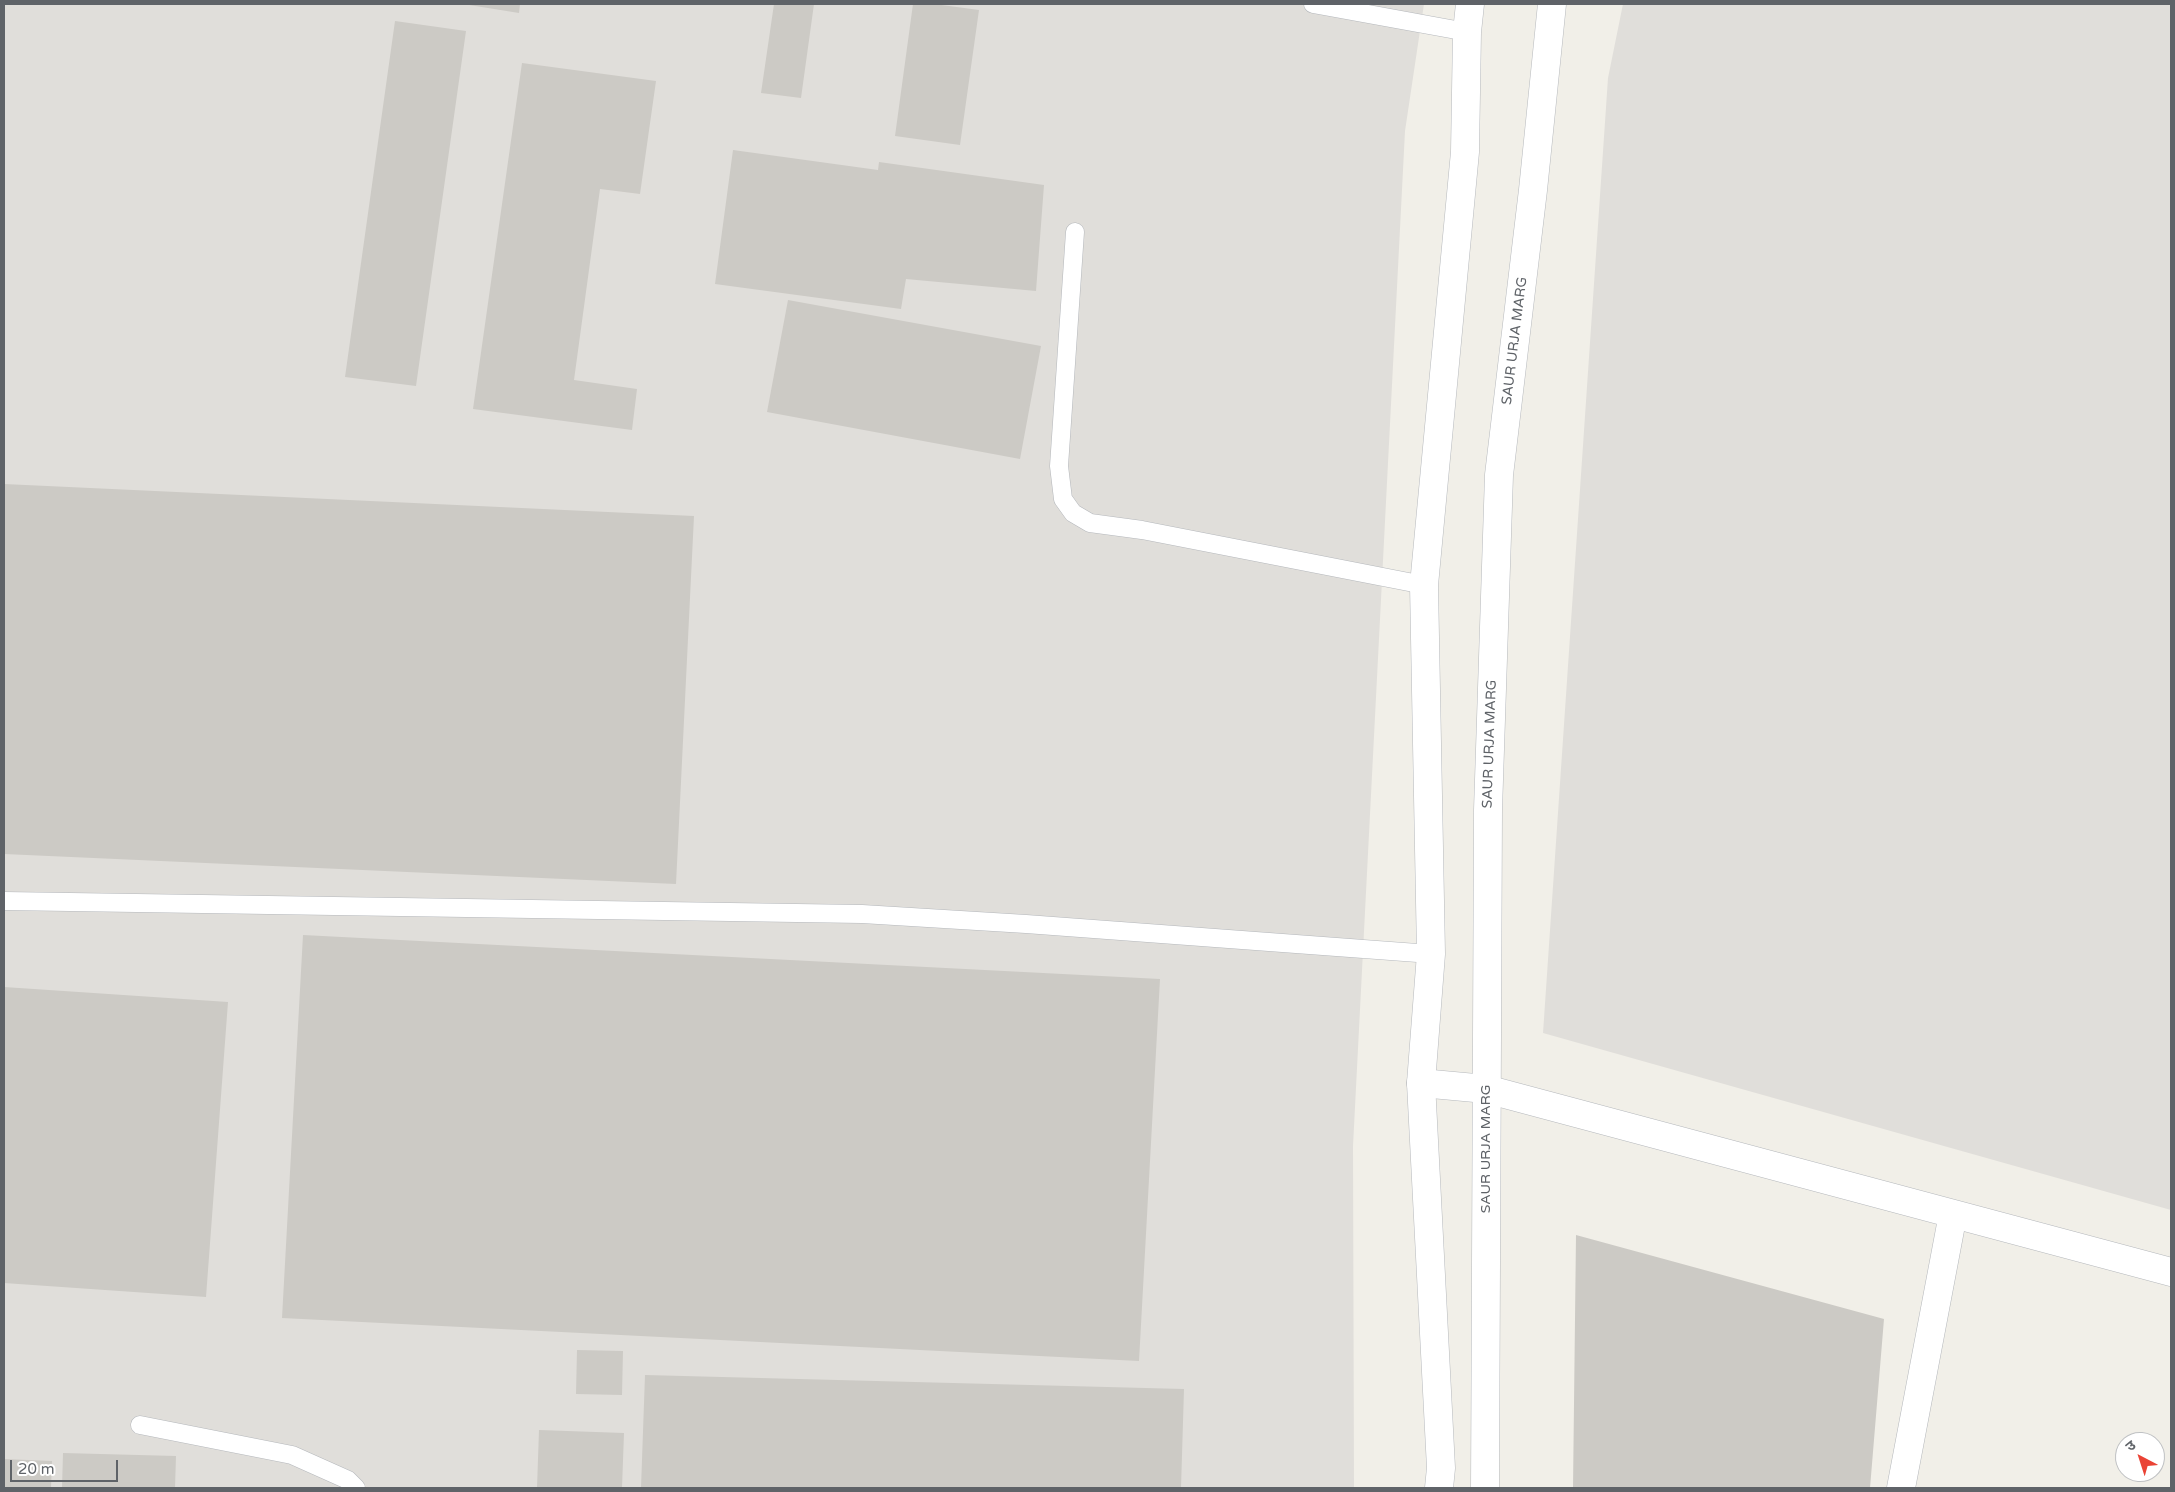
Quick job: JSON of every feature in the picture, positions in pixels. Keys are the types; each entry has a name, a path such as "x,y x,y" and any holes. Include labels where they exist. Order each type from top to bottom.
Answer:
{"street":[{"path":"1439,1488 1441,1468 1422,1083 1431,954 1424,585 1465,152 1467,32 1470,4"},
{"name":"SAUR URJA MARG","path":"1485,1488 1488,810 1499,476 1533,190 1552,4"},
{"path":"1422,1083 1486,1089 2171,1272"},
{"path":"1902,1488 1953,1214"}],"lane":[{"path":"1313,4 1467,32"},
{"path":"1075,232 1058,466 1063,499 1073,513 1090,523 1142,530 1424,585"},
{"path":"4,901 862,914 1036,924 1431,954"},
{"path":"140,1425 292,1455 348,1480 356,1488"}],"shaded area":[{"path":"4,4 1424,4 1405,131 1353,1146 1354,1488 4,1488"},
{"path":"1623,4 2171,4 2171,1210 1543,1033 1608,78"}],"building":[{"path":"463,4 520,4 519,13"},
{"path":"774,4 814,4 801,98 761,93"},
{"path":"913,4 934,4 979,10 960,145 895,136"},
{"path":"395,21 466,31 416,386 345,377"},
{"path":"522,63 656,81 640,194 600,189 574,380 637,389 632,430 473,409"},
{"path":"733,150 878,170 879,162 1044,185 1036,291 906,279 901,309 715,284"},
{"path":"788,300 1041,346 1020,459 767,412"},
{"path":"4,484 694,516 676,884 4,854"},
{"path":"303,935 1160,979 1139,1361 282,1318"},
{"path":"4,987 228,1002 206,1297 4,1283"},
{"path":"1576,1235 1884,1319 1870,1488 1573,1488"},
{"path":"577,1350 623,1351 622,1395 576,1394"},
{"path":"645,1375 1184,1389 1181,1488 641,1488"},
{"path":"539,1430 624,1433 622,1488 537,1488"},
{"path":"63,1453 176,1456 175,1488 62,1488"},
{"path":"4,1459 52,1461 51,1488 4,1488"}]}
